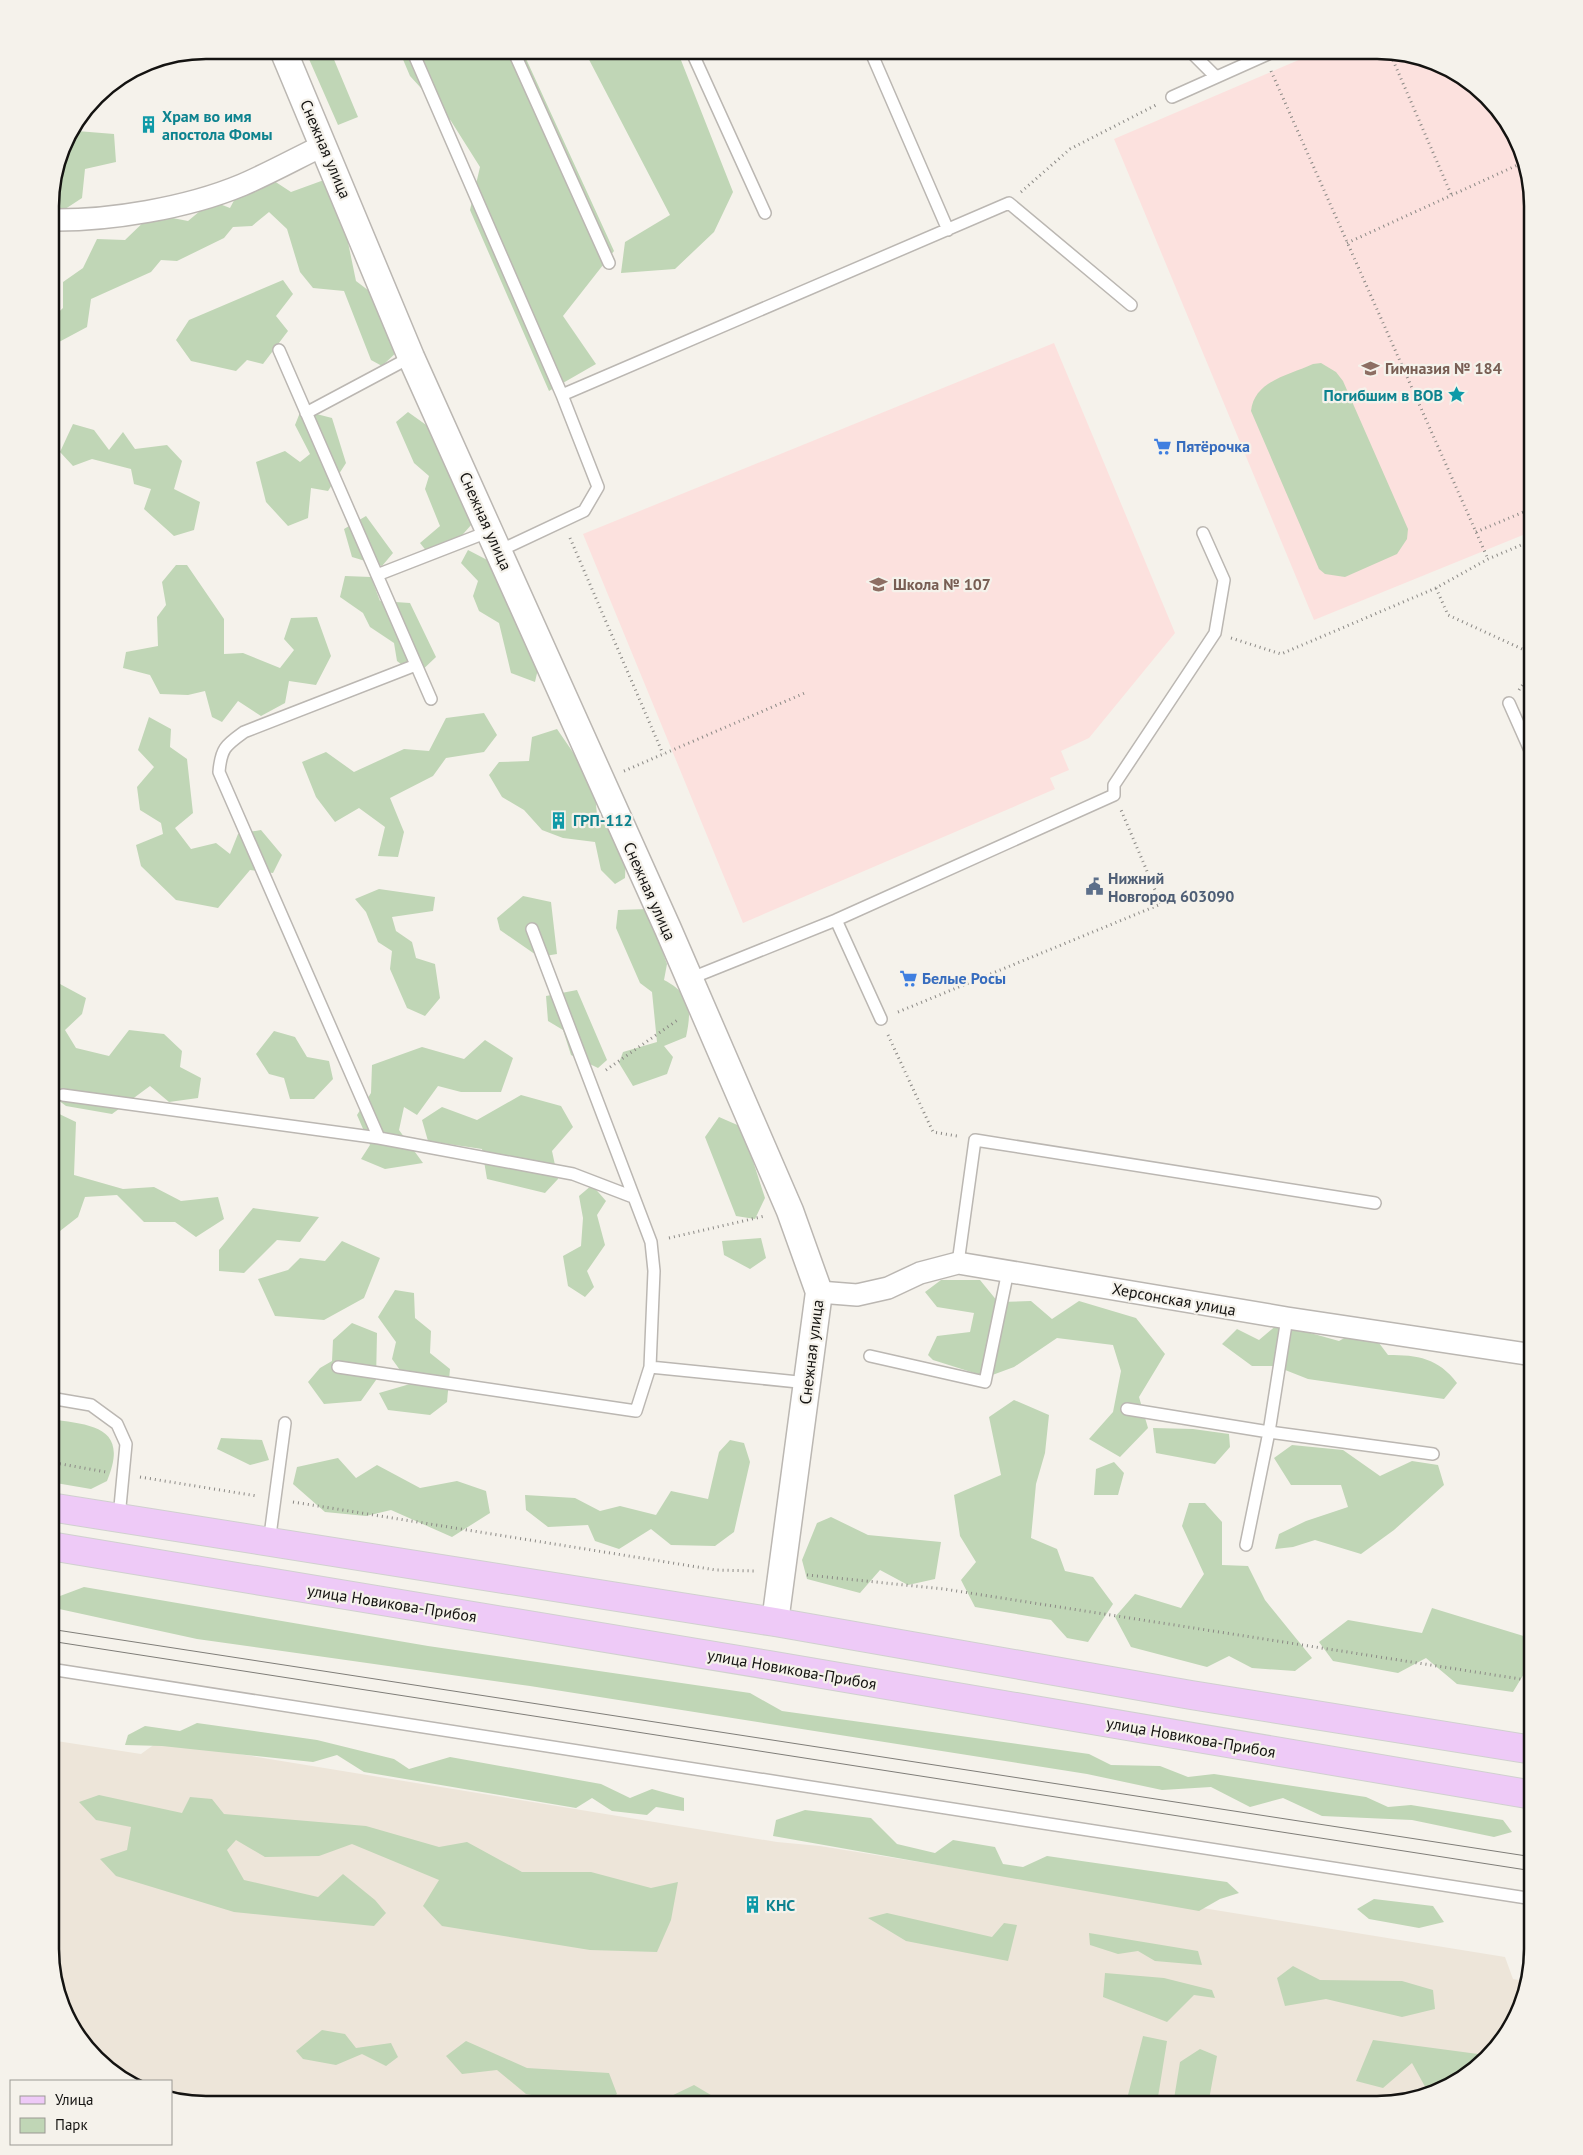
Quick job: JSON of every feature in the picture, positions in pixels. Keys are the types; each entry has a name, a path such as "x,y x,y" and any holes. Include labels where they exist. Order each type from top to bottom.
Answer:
{"main road":[{"path":"59,1507 269,1543 775,1622 1191,1696 1524,1749"},
{"name":"улица Новикова-Прибоя","path":"59,1547 788,1668 1524,1793"}],"street":[{"name":"Снежная улица","path":"287,59 412,357 790,1211 819,1292 775,1622"},
{"path":"59,220 164,209 240,186 324,145"},
{"name":"Херсонская улица","path":"819,1292 857,1295 888,1288 920,1273 958,1263 1287,1318 1524,1353"}],"lane":[{"path":"378,576 563,521 584,511 598,487 562,395 416,59"},
{"path":"517,59 609,263"},
{"path":"695,59 764,214"},
{"path":"874,59 948,230"},
{"path":"1198,59 1216,77"},
{"path":"1172,97 1257,59"},
{"path":"562,395 1009,203 1131,305"},
{"path":"279,350 431,699"},
{"path":"306,413 412,357"},
{"path":"689,980 836,920 1114,795 1114,785 1214,633 1224,580 1203,533"},
{"path":"379,1138 219,772 220,758 226,745 244,732 416,665"},
{"path":"1509,703 1524,737"},
{"path":"836,920 881,1019"},
{"path":"338,1367 636,1411 650,1367 654,1271 651,1242 532,929"},
{"path":"63,1095 379,1138 573,1174 633,1197"},
{"path":"958,1263 974,1140 1375,1203"},
{"path":"870,1356 985,1382 1008,1271"},
{"path":"1246,1545 1269,1432 1287,1318"},
{"path":"650,1367 808,1383"},
{"path":"59,1400 91,1405 118,1424 126,1444 119,1517"},
{"path":"1127,1409 1269,1432 1433,1454"},
{"path":"269,1543 285,1424"},
{"path":"59,1671 1524,1898"}],"path":[{"path":"1393,60 1451,194"},
{"path":"1271,72 1488,559"},
{"path":"1009,203 1070,149 1172,97"},
{"path":"1347,243 1518,165"},
{"path":"1476,532 1524,512"},
{"path":"563,521 663,754"},
{"path":"1214,633 1281,654 1436,588 1488,559 1524,544"},
{"path":"1436,588 1448,615 1524,650"},
{"path":"1509,703 1524,682"},
{"path":"601,781 807,692"},
{"path":"974,1140 933,1132 881,1019 1161,904 1114,795"},
{"path":"590,1080 700,1005"},
{"path":"651,1242 790,1211"}],"shaded area":[{"name":"Гимназия № 184","path":"1301,59 1387,59 1416,64 1451,78 1481,102 1505,132 1519,167 1523,186 1524,535 1314,620 1114,139"},
{"name":"Школа № 107","path":"1054,343 1175,633 1089,738 1061,751 1069,770 1050,778 1055,789 743,923 583,534"},
{"path":"59,1741 141,1754 159,1741 777,1842 820,1846 1505,1957 1513,1979 1521,1980 1513,2006 1505,2023 1481,2053 1451,2077 1416,2091 1397,2095 186,2095 172,2092 172,2080 138,2080 116,2066 89,2039 78,2023 70,2006 60,1969 59,1950"}],"green space":[{"path":"309,59 334,59 358,117 338,125"},
{"path":"403,59 526,59 614,251 563,316 596,364 549,391 470,210 480,167 451,121 410,76"},
{"path":"589,59 681,59 733,192 714,232 675,269 621,273 625,242 670,215"},
{"path":"79,131 114,134 116,162 85,169 82,198 59,213 60,186 64,167 74,140"},
{"path":"268,177 291,192 324,180 343,218 356,281 377,297 399,350 382,366 371,360 344,291 313,288 300,272 287,229 269,212 252,226 233,227 224,238 177,261 161,260 151,272 91,299 87,327 59,342 59,312 63,308 63,282 83,268 97,239 125,240 152,214 188,221 212,201 230,208 240,189"},
{"path":"283,280 293,294 276,316 288,331 263,364 247,360 236,371 191,361 176,340 189,320"},
{"path":"1321,363 1336,372 1343,381 1408,529 1407,539 1397,554 1345,577 1325,574 1319,569 1251,411 1259,393 1274,380 1313,364"},
{"path":"301,410 332,418 346,463 328,491 311,488 308,518 288,526 266,502 256,462 285,451 300,462 310,454 295,425"},
{"path":"408,412 429,427 463,485 472,524 456,542 428,553 420,543 440,526 425,489 429,476 414,463 396,422"},
{"path":"73,424 94,430 109,450 123,432 135,449 167,445 182,461 174,489 200,502 194,530 174,536 144,509 151,489 134,484 131,469 92,459 73,466 60,452"},
{"path":"366,516 393,553 382,566 352,557 344,529"},
{"path":"468,550 493,563 496,581 512,591 540,660 535,682 511,673 499,623 479,611 473,596 478,581 461,563"},
{"path":"176,565 187,565 224,619 224,654 243,653 280,668 294,650 284,639 291,618 317,617 331,656 316,685 289,681 285,703 261,716 238,701 222,722 212,717 205,691 188,695 160,694 150,675 123,668 126,652 158,646 157,617 166,605 162,582"},
{"path":"345,576 371,577 380,601 410,603 436,657 416,676 397,661 394,643 370,627 363,613 340,597"},
{"path":"484,713 497,735 484,752 446,758 433,776 390,798 404,832 398,857 378,856 385,827 359,808 335,822 316,797 302,762 326,752 354,772 404,749 429,751 446,718"},
{"path":"149,717 171,729 170,747 187,759 193,813 175,828 191,849 216,843 230,854 238,834 261,830 282,855 273,873 250,870 218,908 176,900 141,866 136,845 163,834 161,823 140,810 137,787 154,767 138,750"},
{"path":"557,729 594,783 597,815 626,852 625,878 615,884 601,870 595,842 563,838 542,830 524,810 502,797 489,775 499,762 529,761 532,737"},
{"path":"379,889 435,897 433,911 392,917 396,931 412,942 416,958 435,964 440,998 425,1016 407,1008 390,969 392,951 378,942 366,912 355,899"},
{"path":"523,896 551,902 557,954 539,957 500,930 497,918"},
{"path":"647,909 667,964 664,980 673,985 684,997 689,1010 689,1018 686,1037 664,1046 673,1057 667,1074 633,1086 619,1063 623,1052 657,1042 652,992 640,983 616,928 618,910"},
{"path":"59,984 86,998 82,1014 65,1030 76,1048 109,1056 129,1030 164,1034 182,1051 180,1067 201,1078 198,1098 169,1102 150,1086 112,1114 66,1106 59,1101"},
{"path":"577,990 607,1060 598,1068 571,1055 563,1030 548,1021 546,996"},
{"path":"274,1031 295,1037 307,1057 329,1061 333,1079 314,1099 290,1099 284,1078 269,1074 256,1054"},
{"path":"485,1040 513,1058 501,1092 461,1092 438,1086 417,1115 404,1107 399,1130 423,1163 385,1169 361,1159 370,1145 357,1115 371,1093 372,1065 422,1047 464,1059"},
{"path":"521,1095 561,1106 573,1127 552,1151 558,1179 545,1193 487,1179 482,1149 428,1141 422,1120 442,1107 477,1120"},
{"path":"59,1114 76,1122 74,1175 123,1189 154,1187 181,1201 218,1197 224,1219 196,1237 175,1222 144,1222 117,1195 85,1197 78,1217 60,1231"},
{"path":"719,1117 742,1127 765,1198 755,1219 736,1216 705,1137"},
{"path":"592,1185 606,1201 597,1215 605,1245 587,1271 594,1287 585,1297 568,1286 563,1256 581,1246 583,1218 579,1196"},
{"path":"253,1208 319,1217 300,1242 277,1240 244,1273 219,1271 219,1250"},
{"path":"761,1238 766,1258 750,1269 724,1255 722,1241"},
{"path":"342,1241 380,1258 364,1298 324,1320 275,1316 258,1279 288,1270 300,1258 325,1261"},
{"path":"941,1280 980,1280 998,1302 1031,1301 1052,1319 1079,1301 1136,1318 1165,1354 1139,1397 1148,1428 1120,1457 1089,1439 1113,1412 1121,1371 1113,1345 1057,1338 1014,1367 987,1377 933,1360 928,1355 937,1336 970,1332 974,1313 937,1307 925,1292"},
{"path":"395,1290 414,1293 415,1318 431,1331 430,1353 450,1369 447,1402 430,1415 388,1410 379,1393 410,1384 392,1359 396,1342 378,1317"},
{"path":"352,1323 377,1333 376,1380 361,1401 324,1404 308,1382 320,1368 332,1361 333,1340"},
{"path":"1278,1324 1339,1341 1355,1332 1373,1335 1388,1355 1418,1357 1435,1363 1457,1383 1444,1399 1308,1379 1275,1366 1252,1366 1222,1344 1237,1329 1259,1340"},
{"path":"1014,1400 1049,1415 1045,1453 1036,1484 1031,1538 1057,1549 1065,1571 1093,1577 1113,1604 1088,1642 1067,1638 1051,1620 975,1607 961,1580 976,1562 960,1536 954,1495 1001,1475 989,1417"},
{"path":"59,1420 92,1427 110,1439 114,1449 113,1463 107,1481 91,1489 59,1484"},
{"path":"1153,1428 1193,1429 1229,1434 1230,1447 1215,1464 1156,1453"},
{"path":"221,1438 262,1440 269,1460 250,1465 217,1449"},
{"path":"730,1440 744,1443 750,1462 734,1532 715,1546 671,1545 651,1529 619,1549 595,1541 588,1525 548,1527 526,1510 525,1495 575,1498 600,1511 620,1506 656,1515 671,1491 708,1499 719,1452"},
{"path":"1292,1445 1343,1450 1380,1476 1412,1461 1438,1465 1444,1485 1394,1530 1361,1554 1315,1540 1293,1547 1275,1549 1279,1534 1306,1521 1348,1507 1341,1485 1291,1485 1274,1458"},
{"path":"338,1458 356,1478 377,1465 420,1488 457,1481 486,1491 490,1513 452,1537 391,1510 366,1516 325,1512 293,1484 297,1467"},
{"path":"1114,1462 1124,1473 1118,1495 1094,1495 1096,1469"},
{"path":"1189,1503 1205,1503 1222,1522 1222,1565 1248,1566 1265,1600 1312,1658 1295,1671 1252,1668 1229,1656 1207,1667 1131,1647 1115,1617 1135,1594 1181,1608 1204,1574 1182,1526"},
{"path":"831,1517 868,1535 941,1542 935,1579 908,1585 880,1570 860,1593 807,1579 802,1560 817,1523"},
{"path":"84,1587 428,1646 750,1693 782,1711 1089,1754 1111,1765 1160,1766 1188,1777 1214,1774 1366,1797 1388,1807 1411,1805 1503,1820 1512,1832 1494,1837 1412,1820 1322,1816 1283,1798 1250,1807 1211,1787 1162,1790 1087,1774 530,1686 197,1639 59,1609 60,1596"},
{"path":"1432,1608 1524,1636 1524,1674 1513,1692 1457,1684 1426,1658 1398,1673 1333,1661 1319,1642 1348,1620 1422,1633"},
{"path":"197,1723 317,1740 394,1759 409,1769 450,1757 601,1784 630,1798 652,1789 684,1798 684,1811 656,1807 647,1815 612,1811 592,1798 576,1808 364,1772 337,1755 313,1762 162,1746 125,1745 128,1735 145,1726 180,1731"},
{"path":"99,1795 182,1813 190,1797 212,1799 224,1814 366,1826 439,1847 467,1842 522,1872 591,1872 651,1888 678,1882 671,1920 657,1952 590,1950 442,1926 423,1906 439,1880 352,1844 319,1856 265,1857 236,1840 227,1850 244,1880 318,1897 343,1874 375,1900 386,1913 374,1926 234,1912 116,1876 100,1859 127,1850 131,1827 96,1820 79,1802"},
{"path":"805,1810 871,1818 897,1844 935,1853 953,1840 995,1847 1003,1864 1023,1867 1047,1856 1227,1882 1239,1893 1220,1899 1199,1911 773,1836 776,1820"},
{"path":"1374,1899 1433,1906 1444,1922 1419,1928 1369,1919 1357,1909"},
{"path":"887,1913 992,1937 1004,1923 1017,1925 1008,1961 906,1941 868,1918"},
{"path":"1089,1933 1198,1951 1202,1965 1155,1961 1138,1951 1118,1954 1090,1945"},
{"path":"1293,1966 1320,1980 1402,1981 1433,1990 1435,2009 1402,2017 1326,1999 1285,2006 1277,1978"},
{"path":"1105,1973 1164,1978 1212,1990 1215,1998 1194,1995 1167,2022 1103,1997"},
{"path":"322,2030 345,2034 356,2048 391,2043 398,2057 386,2066 362,2054 336,2065 303,2059 296,2051"},
{"path":"1143,2036 1167,2041 1158,2096 1128,2095"},
{"path":"1373,2040 1478,2055 1451,2077 1426,2088 1412,2063 1383,2088 1356,2081"},
{"path":"466,2041 527,2068 609,2073 617,2094 614,2096 537,2096 526,2094 497,2070 462,2074 446,2056"},
{"path":"1200,2049 1217,2056 1210,2096 1174,2096 1180,2062"},
{"path":"694,2085 713,2096 671,2096"}],"tram line":[{"path":"59,1630 1524,1856"},
{"path":"59,1642 1524,1870"}],"place":[{"name":"Храм во имя апостола Фомы","path":"148,125"},
{"name":"Гимназия № 184","path":"1371,368"},
{"name":"Погибшим в ВОВ","path":"1457,395"},
{"name":"Пятёрочка","path":"1162,446"},
{"name":"Школа № 107","path":"879,584"},
{"name":"ГРП-112","path":"559,820"},
{"name":"Нижний Новгород 603090","path":"1094,887"},
{"name":"Белые Росы","path":"908,978"},
{"name":"КНС","path":"752,1905"}]}
